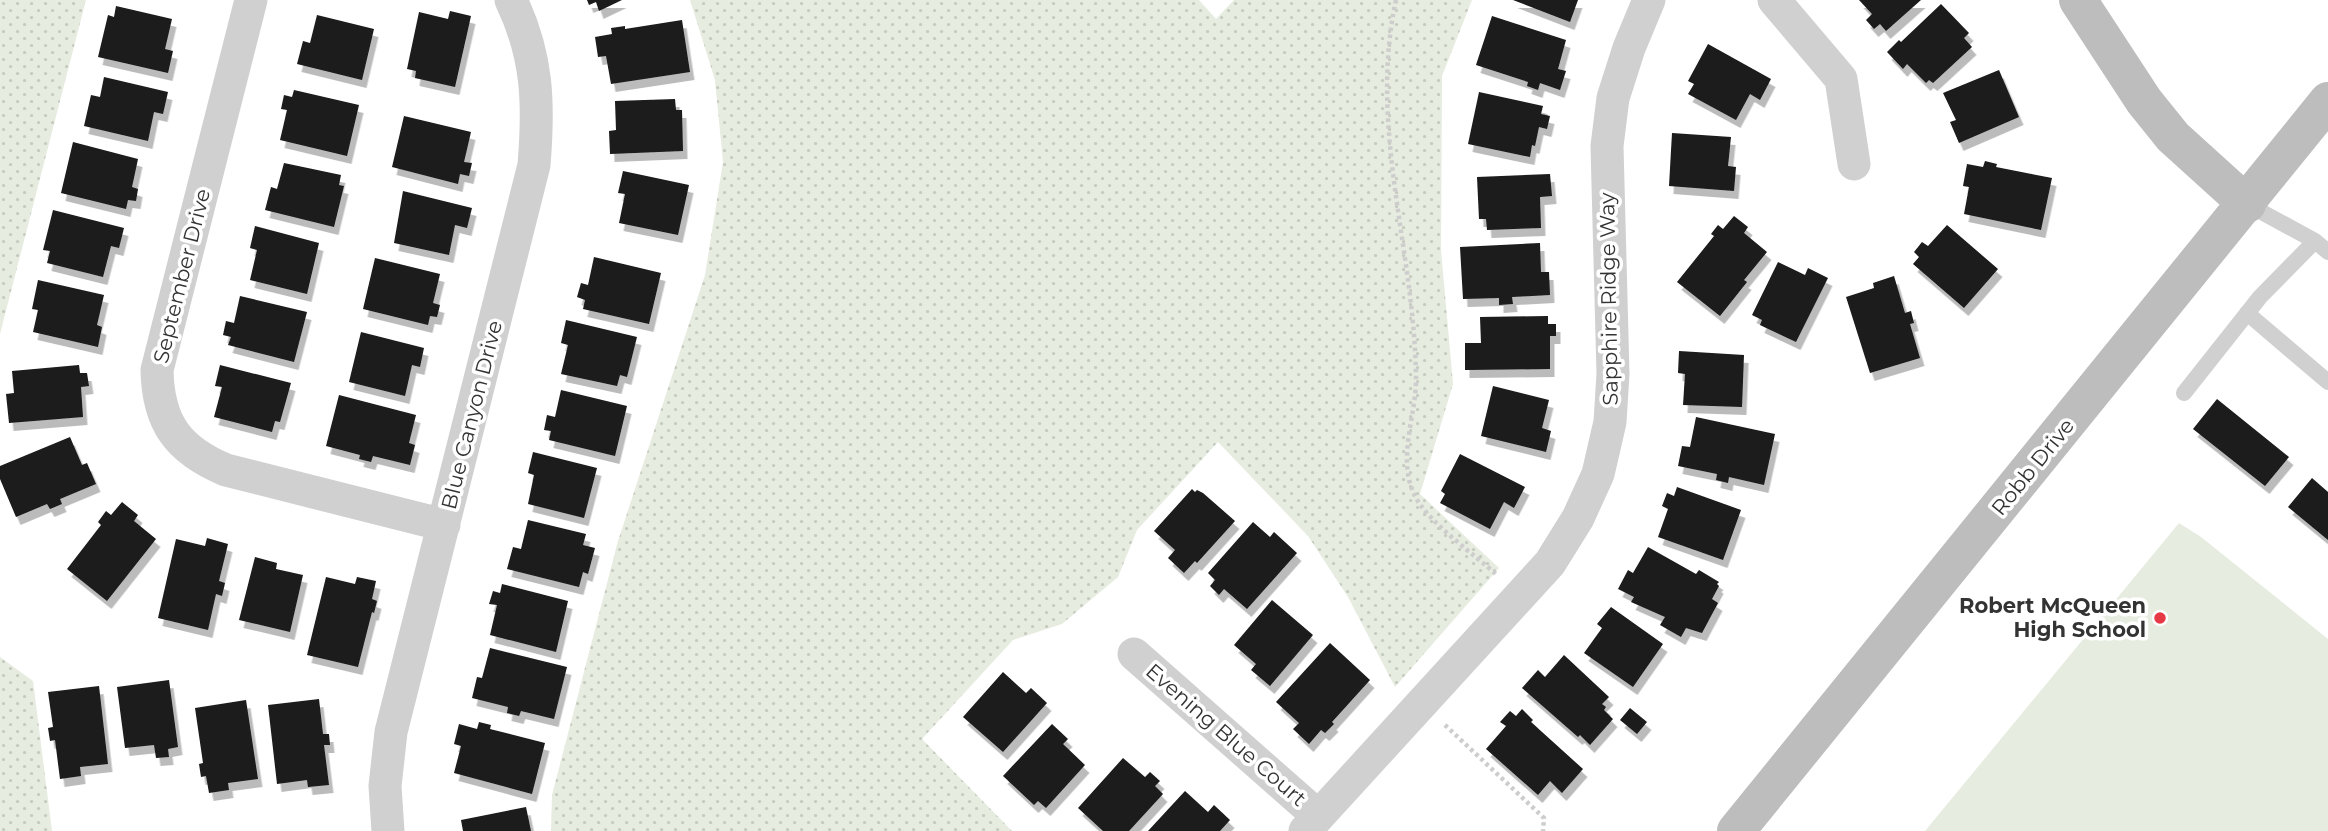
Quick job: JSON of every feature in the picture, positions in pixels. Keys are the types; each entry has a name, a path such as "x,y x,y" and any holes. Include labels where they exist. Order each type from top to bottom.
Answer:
{"street":[{"name":"September Drive","path":"251,0 158,370 158,396 167,422 181,443 202,460 226,470 444,525"},
{"name":"Blue Canyon Drive","path":"380,830 391,732 534,165 538,116 533,66 520,19 511,0"},
{"name":"Sapphire Ridge Way","path":"1311,824 1550,563 1578,519 1598,474 1610,422 1613,374 1607,146 1613,99 1629,48 1649,0"},
{"path":"1774,0 1841,79 1854,164"},
{"path":"2078,0 2144,101 2173,137 2247,204"},
{"name":"Robb Drive","path":"1736,831 2328,101"},
{"name":"Evening Blue Court","path":"1134,654 1311,824"}],"lane":[{"path":"2247,204 2315,241 2328,252"},
{"path":"2184,393 2247,313 2315,241"},
{"path":"2247,313 2328,382"}],"path":[{"path":"1395,0 1391,20 1386,111 1390,164 1402,231 1415,355 1416,391 1409,423 1407,453 1410,483 1414,497 1426,512 1499,576 1523,592"},
{"path":"1424,701 1450,732 1544,818 1543,831"}],"shaded area":[{"path":"0,0 86,0 0,334"},
{"path":"690,0 1199,0 1216,19 1234,0 1472,0 1442,76 1441,250 1453,384 1420,494 1499,568 1395,687 1348,597 1308,536 1218,442 1137,530 1118,577 1062,624 1013,640 922,739 1012,831 551,831 552,795 618,541 705,275 723,162 715,80"},
{"path":"2179,523 2201,537 2328,639 2328,831 1925,831"},
{"path":"0,657 33,681 52,831 0,831"}],"building":[{"path":"587,0 622,0 599,11 596,2 589,5"},
{"path":"1513,0 1578,0 1570,22"},
{"path":"1859,0 1921,0 1886,31 1880,24 1874,29 1866,20 1872,14"},
{"path":"1941,4 1969,33 1964,38 1972,47 1933,83 1929,80 1926,83 1907,64 1903,69 1887,52"},
{"path":"116,6 172,19 165,49 173,51 168,73 98,57 108,15 114,17"},
{"path":"450,11 471,16 455,87 415,78 416,71 407,69 419,12 448,19"},
{"path":"317,15 374,29 362,80 297,64 303,41 310,43"},
{"path":"1492,16 1566,40 1558,69 1566,71 1560,90 1540,83 1538,90 1527,86 1528,82 1476,65"},
{"path":"682,20 690,72 611,84 606,56 598,57 595,37 612,34 611,28 625,26 625,29"},
{"path":"1708,44 1771,79 1760,100 1750,94 1736,120 1688,94 1694,84 1688,81"},
{"path":"1999,70 2019,117 1959,143 1950,122 1956,120 1943,93"},
{"path":"104,77 168,92 163,114 154,112 148,141 84,126 91,95 100,97"},
{"path":"294,90 359,105 347,156 280,140 287,110 281,109 284,95 292,97"},
{"path":"1479,92 1543,106 1541,114 1550,116 1547,129 1539,127 1530,157 1468,144"},
{"path":"675,99 676,110 682,110 683,151 610,154 609,131 616,130 615,101"},
{"path":"404,116 471,132 464,162 472,163 469,176 460,174 458,184 392,167"},
{"path":"1672,133 1731,137 1728,166 1736,167 1734,191 1669,186"},
{"path":"73,142 138,159 132,187 138,189 136,201 128,200 126,209 61,193"},
{"path":"1985,161 1997,164 1996,167 2052,178 2041,230 1964,214 1969,187 1963,186 1967,164 1983,167"},
{"path":"284,163 341,175 339,185 344,186 334,227 265,210 271,187 277,189"},
{"path":"623,171 689,185 678,235 619,223 625,194 618,193"},
{"path":"1550,174 1552,196 1540,197 1541,228 1487,230 1486,219 1479,219 1477,177"},
{"path":"403,191 472,208 467,228 455,225 449,255 394,243"},
{"path":"53,210 124,228 119,248 111,246 103,277 47,263 50,251 43,250"},
{"path":"1734,216 1748,227 1744,233 1767,252 1720,316 1677,282 1714,236 1711,234 1718,225 1723,229"},
{"path":"1947,225 1998,269 1964,308 1913,264 1919,257 1914,252 1922,242 1928,246"},
{"path":"255,226 319,243 307,294 250,280 257,250 250,248"},
{"path":"1540,243 1541,272 1549,272 1550,295 1512,297 1513,304 1499,305 1499,298 1463,299 1460,247"},
{"path":"594,257 661,273 649,324 583,309 585,300 577,297 581,283 588,285"},
{"path":"375,258 440,274 433,303 440,305 437,317 430,316 428,325 363,309"},
{"path":"1778,262 1805,275 1808,268 1828,278 1796,342 1760,325 1762,320 1752,315"},
{"path":"1894,276 1905,313 1911,311 1914,323 1910,324 1920,358 1870,373 1846,297 1874,288 1873,283"},
{"path":"38,280 104,295 97,325 102,327 98,347 33,332 38,310 32,309"},
{"path":"240,296 307,312 294,362 228,345 231,337 223,335 226,321 234,323"},
{"path":"1548,316 1548,324 1556,324 1556,336 1550,336 1550,369 1465,370 1465,343 1481,343 1480,317"},
{"path":"566,320 637,337 627,377 620,375 617,386 561,374 568,345 561,343"},
{"path":"361,332 424,348 420,367 412,365 405,396 349,382"},
{"path":"1679,351 1744,355 1742,407 1683,405 1685,374 1678,373"},
{"path":"79,365 80,373 87,373 89,386 81,387 83,417 9,423 6,394 14,393 12,371"},
{"path":"220,365 291,383 280,422 275,421 272,432 214,417 222,387 215,386"},
{"path":"1493,386 1549,400 1542,428 1551,431 1546,452 1481,436"},
{"path":"561,390 627,406 615,456 549,440 551,431 544,430 547,415 555,417"},
{"path":"339,395 416,415 409,443 415,445 410,465 373,456 371,462 359,459 360,455 326,446"},
{"path":"2217,399 2289,457 2265,486 2193,429"},
{"path":"1696,417 1775,434 1764,485 1729,477 1728,483 1716,480 1717,474 1678,466 1682,446 1690,447"},
{"path":"70,437 82,465 87,463 96,484 60,499 62,504 50,509 47,504 16,517 0,479 0,466"},
{"path":"533,452 597,468 584,518 528,504 534,475 528,473"},
{"path":"1460,454 1525,487 1514,508 1504,502 1490,529 1440,503 1445,494 1441,491"},
{"path":"2312,478 2328,492 2328,540 2288,507"},
{"path":"1677,487 1741,510 1723,560 1658,537 1668,509 1662,506 1667,493 1674,496"},
{"path":"1192,489 1203,493 1235,521 1197,563 1195,561 1184,573 1168,558 1175,550 1154,531"},
{"path":"122,502 138,515 134,521 156,539 107,601 67,569 101,525 98,522 106,511 111,515"},
{"path":"528,520 586,534 583,545 595,548 588,574 583,572 579,587 507,569 513,547 521,549"},
{"path":"1253,522 1270,537 1274,532 1297,553 1247,609 1224,589 1219,595 1210,586 1215,580 1208,573"},
{"path":"207,538 228,544 219,581 225,583 222,596 216,594 208,630 158,618 176,539 205,546"},
{"path":"1648,547 1696,574 1699,570 1719,582 1712,599 1718,603 1702,633 1686,628 1681,637 1660,625 1665,617 1631,602 1634,597 1618,589 1628,570 1633,573"},
{"path":"255,557 277,563 276,569 303,575 290,632 239,620"},
{"path":"326,577 355,584 357,577 376,581 372,599 377,601 358,667 307,655"},
{"path":"502,584 568,601 556,652 490,635 497,605 489,604 493,591 500,593"},
{"path":"1272,600 1313,635 1270,686 1251,670 1256,664 1234,645"},
{"path":"1611,607 1663,644 1633,687 1584,653 1602,628 1597,624"},
{"path":"1330,643 1370,680 1332,722 1334,724 1325,733 1321,730 1309,744 1293,729 1299,723 1276,702"},
{"path":"490,648 567,667 554,719 521,711 519,716 507,713 508,707 472,698 477,677 482,678"},
{"path":"1564,655 1609,697 1602,704 1613,719 1590,745 1522,688 1538,670 1545,677"},
{"path":"1003,672 1026,693 1031,688 1047,703 1003,752 963,717"},
{"path":"169,680 178,747 168,749 169,757 156,758 154,745 125,748 117,687"},
{"path":"99,686 108,764 80,767 81,776 60,779 55,740 50,741 48,728 53,727 48,692"},
{"path":"319,699 323,734 329,734 330,745 324,745 329,785 308,787 307,780 277,784 268,705"},
{"path":"246,700 258,779 228,783 229,790 209,793 206,776 201,777 199,764 203,763 195,708"},
{"path":"1630,708 1647,722 1637,734 1620,720"},
{"path":"1522,709 1533,720 1531,722 1583,769 1562,793 1550,781 1538,795 1486,749 1506,726 1500,722 1510,711 1516,716"},
{"path":"479,722 491,725 490,729 545,743 532,794 454,773 461,746 454,744 459,724 477,729"},
{"path":"1052,724 1068,739 1063,744 1085,765 1046,808 1038,801 1034,805 1003,776"},
{"path":"1123,758 1145,777 1150,772 1160,781 1155,786 1163,794 1129,831 1103,831 1078,808"},
{"path":"1185,791 1208,812 1214,805 1230,820 1220,831 1148,831"},
{"path":"526,807 531,831 463,831 461,820"}],"place":[{"name":"Robert McQueen High School","path":"2160,618"}]}
